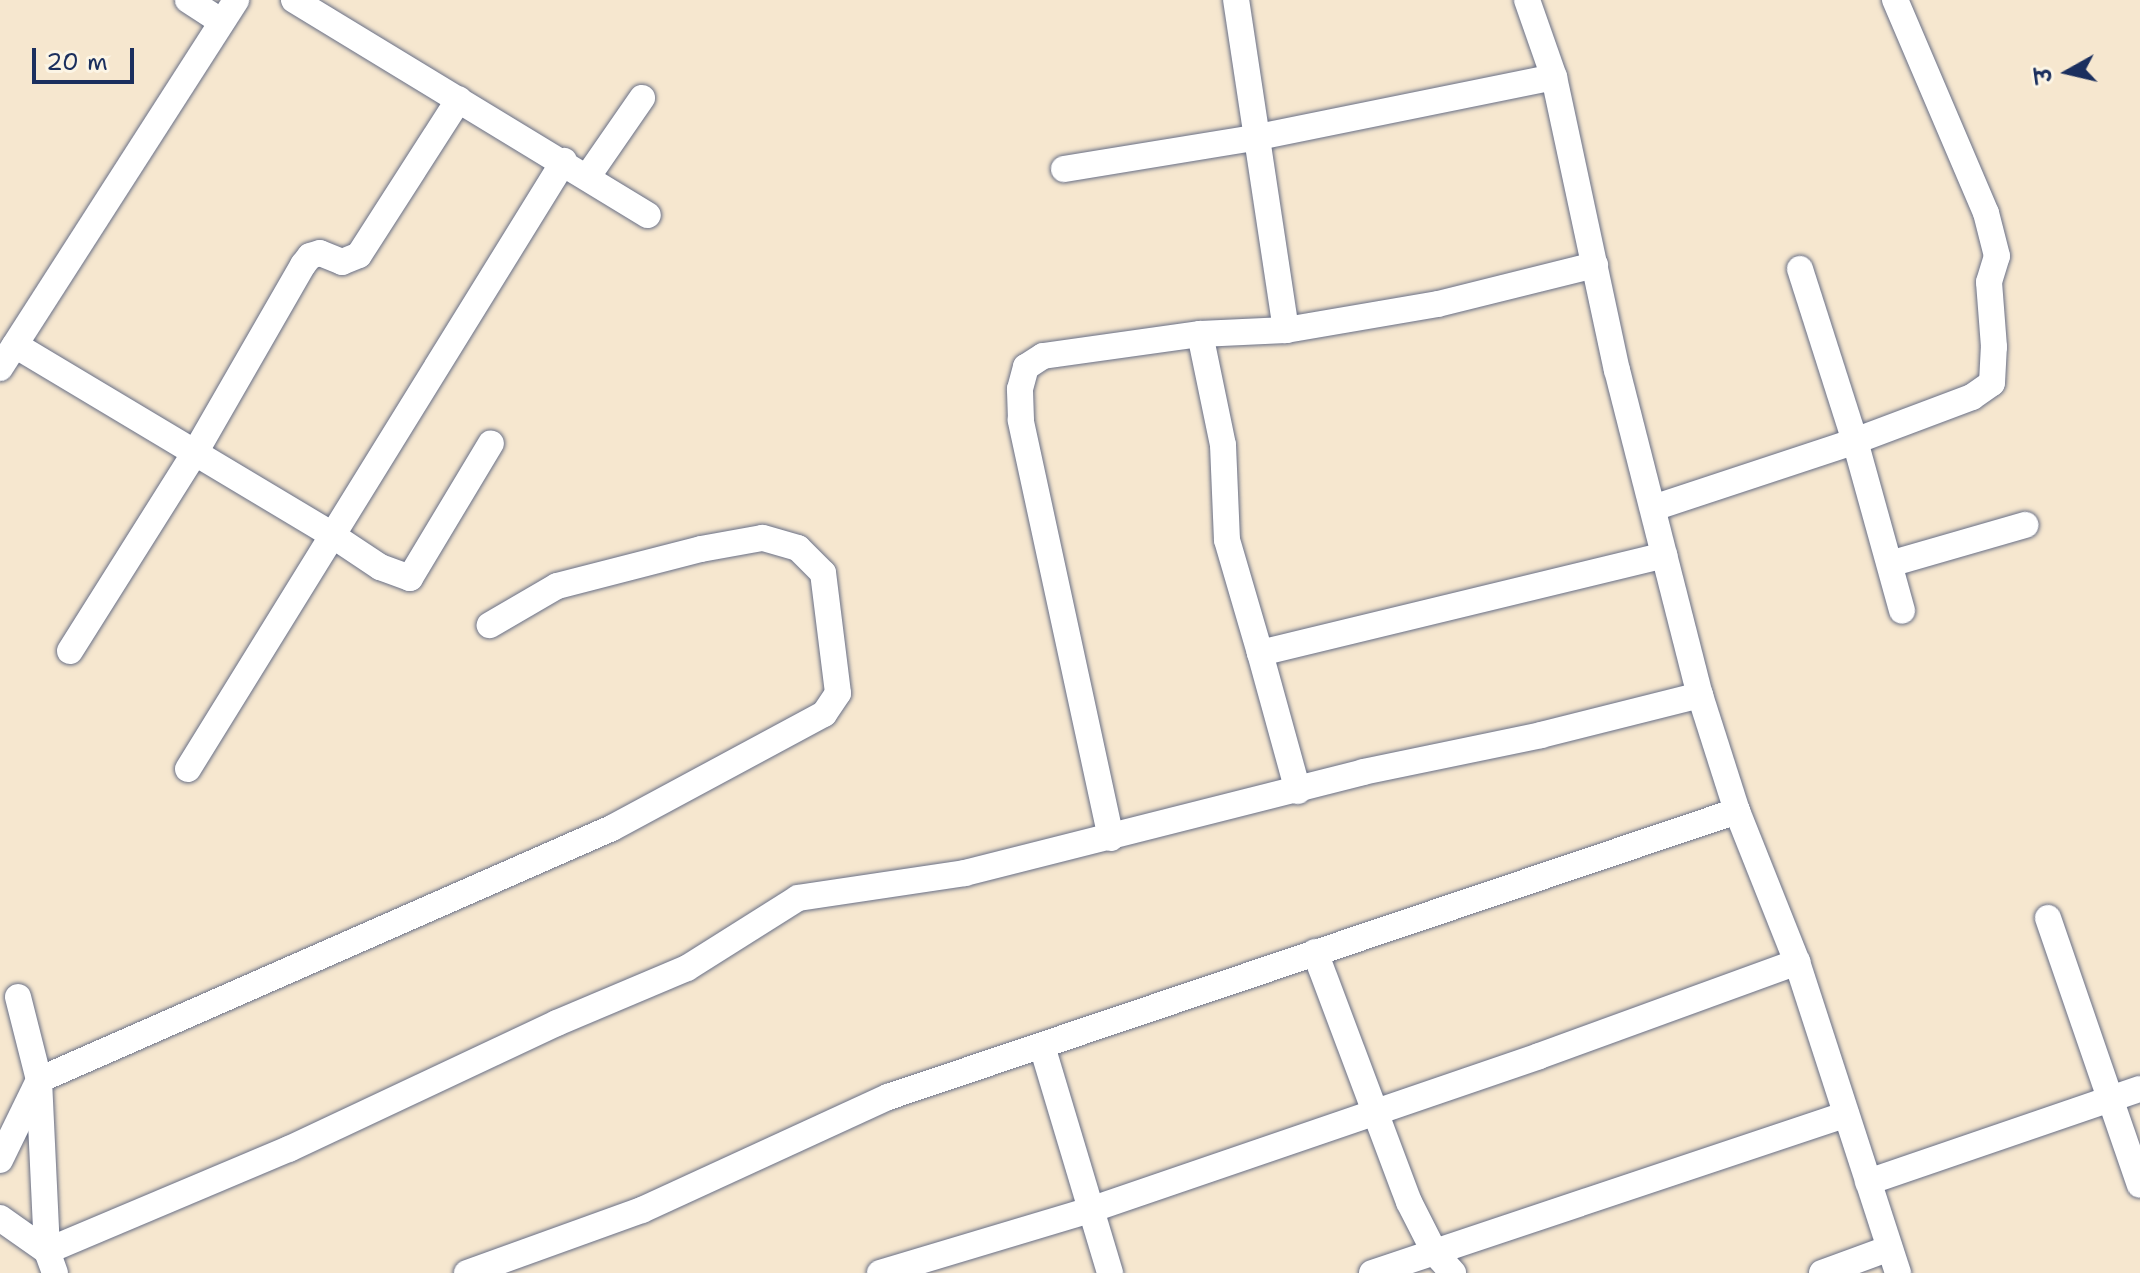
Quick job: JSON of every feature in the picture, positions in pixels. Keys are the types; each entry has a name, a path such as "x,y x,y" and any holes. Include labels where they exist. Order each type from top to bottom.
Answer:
{"street":[{"path":"0,368 229,11 188,0"},
{"path":"294,0 564,161 648,215"},
{"path":"1236,0 1254,138 1286,330"},
{"path":"1527,0 1554,77 1617,370 1700,695 1737,811 1797,962 1894,1261 1822,1273"},
{"path":"1653,508 1855,441 1972,397 1992,383 1994,347 1989,282 1997,256 1986,213 1895,0"},
{"path":"1064,169 1254,138 1554,77"},
{"path":"588,176 642,98"},
{"path":"70,651 196,451 310,256 320,253 342,262 359,255 459,99"},
{"path":"188,769 564,161"},
{"path":"1111,838 1021,420 1020,389 1026,367 1043,356 1200,334 1286,330 1438,304 1595,265"},
{"path":"1800,269 1855,441 1902,611"},
{"path":"1200,334 1223,445 1227,540 1298,791"},
{"path":"15,345 196,451 380,567 410,578 491,443"},
{"path":"1890,564 2025,525"},
{"path":"0,1160 39,1080 612,828 824,714 838,693 823,573 798,548 762,538 701,549 557,586 490,625"},
{"path":"1260,653 1664,555"},
{"path":"51,1262 557,1023 687,968 798,898 965,873 1298,791 1363,772 1541,735 1700,695"},
{"path":"467,1273 642,1210 888,1097 1737,811"},
{"path":"2048,918 2140,1185"},
{"path":"1315,952 1378,1111 1409,1202 1435,1253 1453,1273"},
{"path":"880,1273 1090,1210 1797,962"},
{"path":"18,997 39,1080 51,1262"},
{"path":"1042,1046 1110,1273"},
{"path":"1868,1182 2140,1089"},
{"path":"1372,1273 1846,1114"},
{"path":"0,1218 51,1262"}]}
